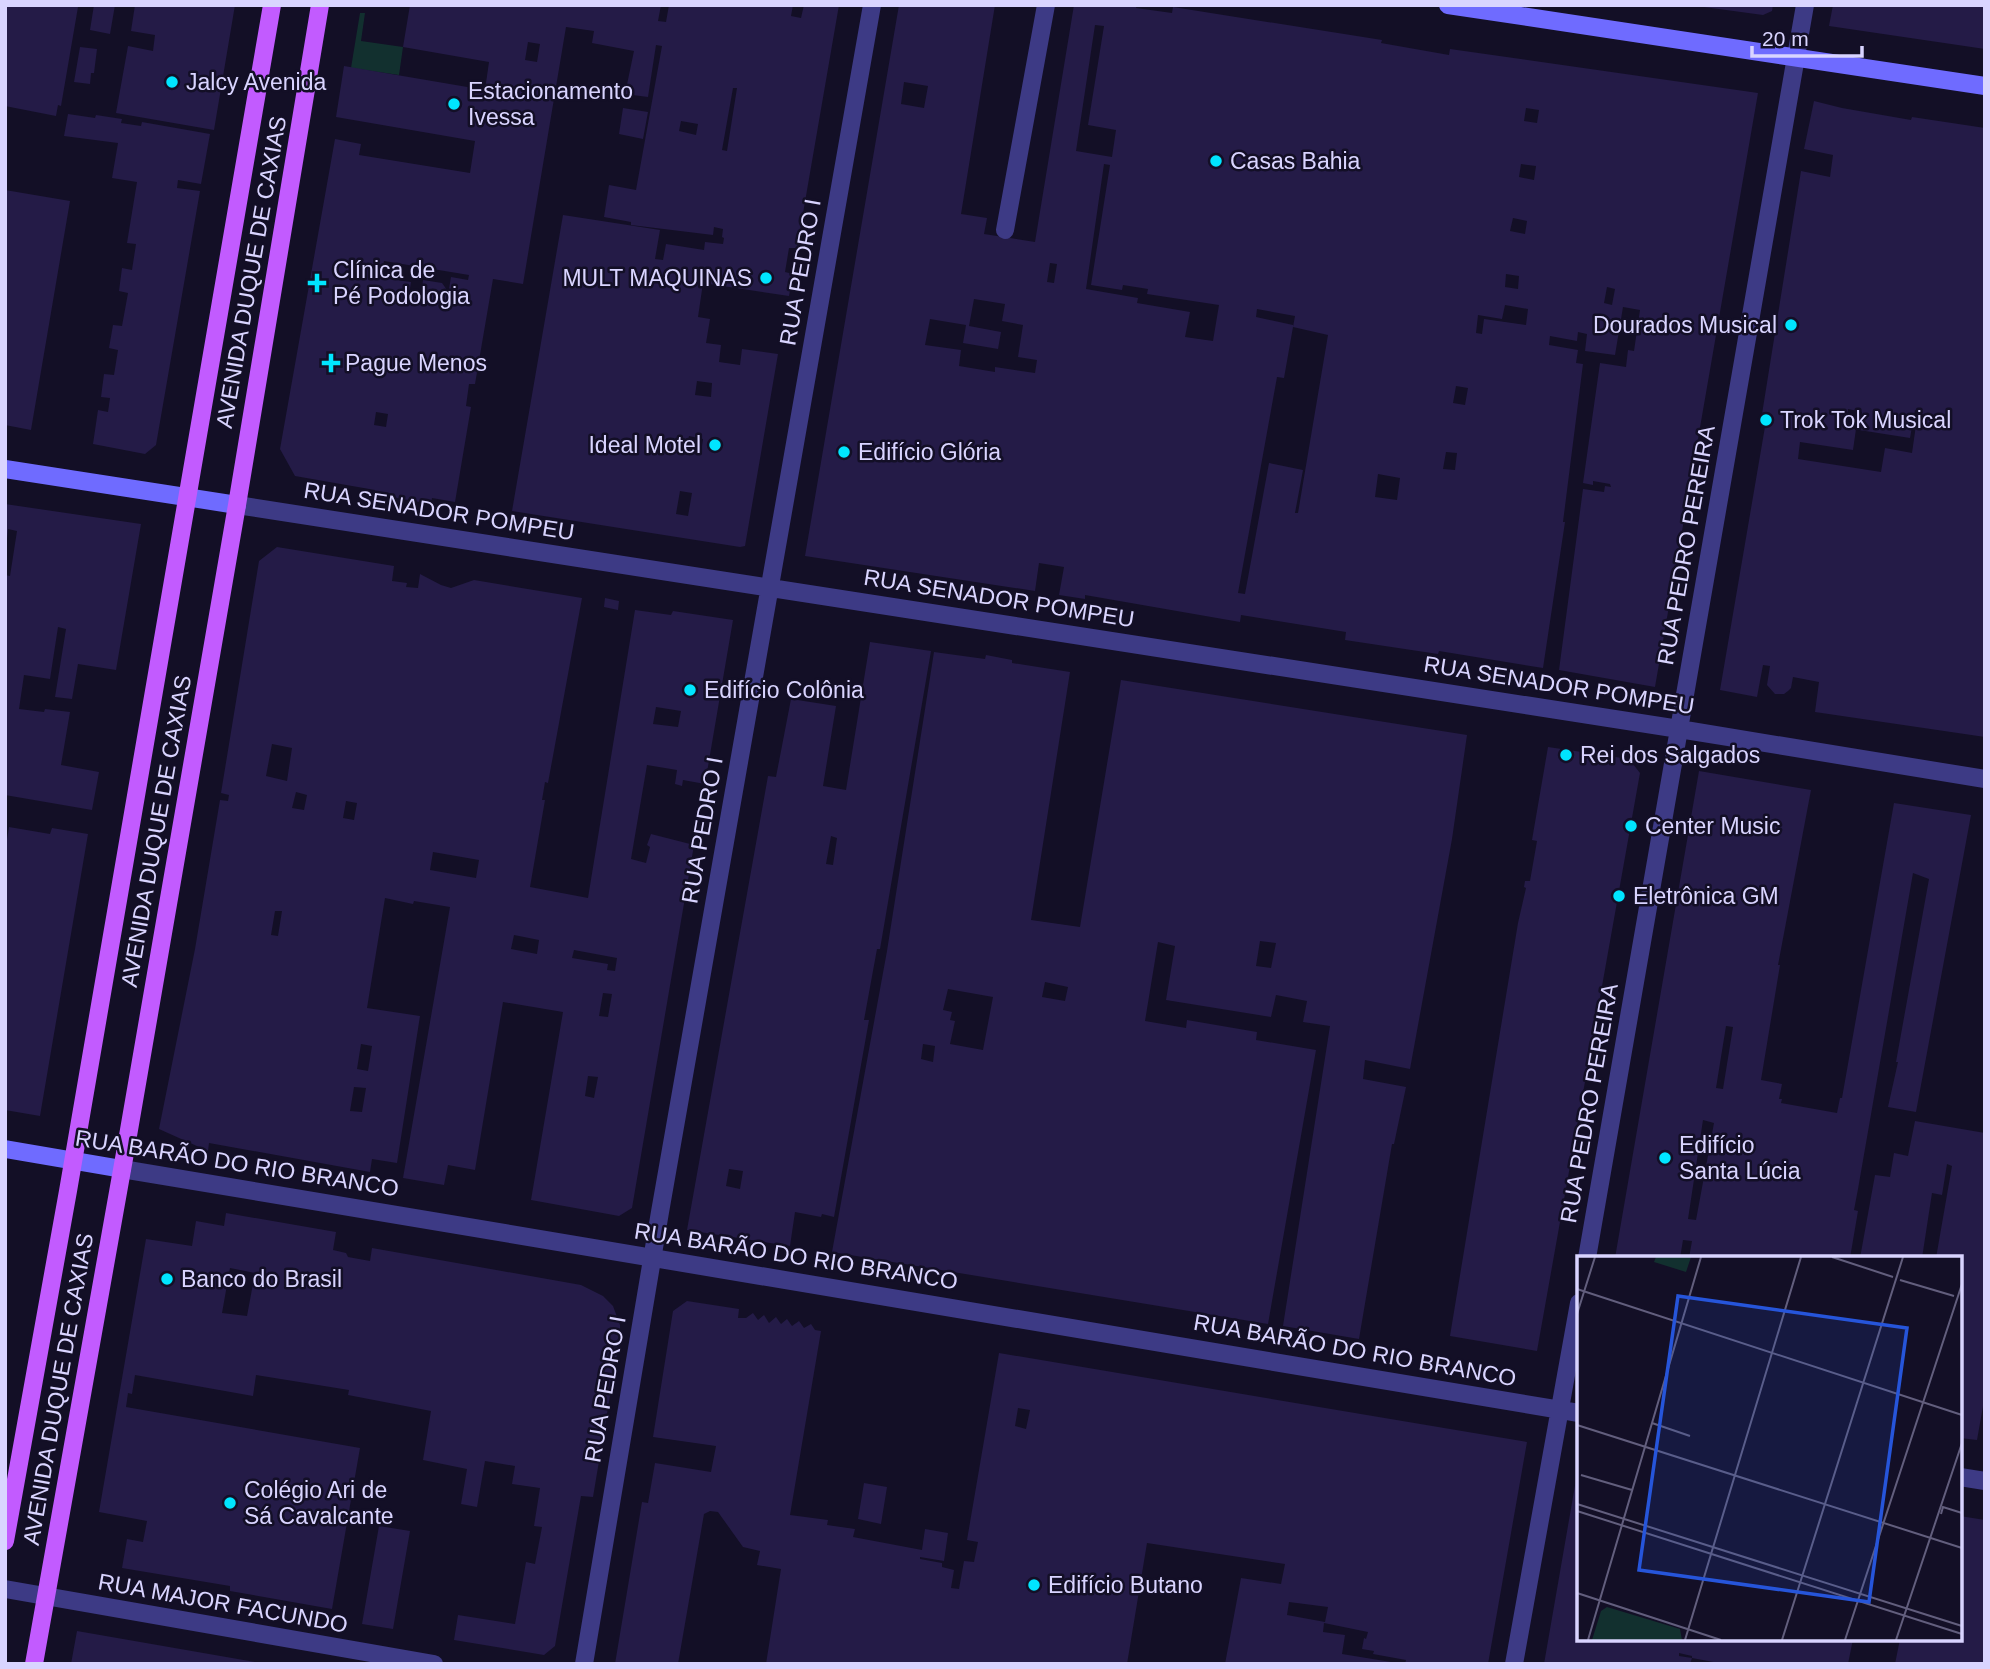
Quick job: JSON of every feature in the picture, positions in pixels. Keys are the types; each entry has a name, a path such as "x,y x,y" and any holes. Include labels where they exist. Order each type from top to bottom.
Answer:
{"main road":[{"name":"AVENIDA DUQUE DE CAXIAS","path":"5,1541 272,5"},
{"name":"AVENIDA DUQUE DE CAXIAS","path":"34,1664 237,505 320,5"},
{"path":"1448,5 1985,86"},
{"name":"RUA SENADOR POMPEU","path":"5,470 237,505"},
{"name":"RUA BARÃO DO RIO BRANCO","path":"5,1149 122,1169"}],"street":[{"name":"RUA PEDRO I","path":"584,1664 872,5"},
{"path":"1005,230 1046,5"},
{"name":"RUA PEDRO PEREIRA","path":"1587,1256 1805,5"},
{"name":"RUA SENADOR POMPEU","path":"237,505 1985,779"},
{"name":"RUA BARÃO DO RIO BRANCO","path":"122,1169 1577,1413"},
{"path":"1514,1664 1577,1314"},
{"path":"1962,1477 1985,1481"},
{"name":"RUA MAJOR FACUNDO","path":"5,1589 433,1664"}],"green space":[{"path":"360,13 365,13 361,41 403,47 399,75 351,68"}],"building":[{"path":"5,5 78,7 61,106 58,105 56,116 5,106"},
{"path":"94,5 115,5 110,34 90,30"},
{"name":"Jalcy Avenida","path":"135,5 235,5 214,130 116,113 128,46 153,51 155,35 131,31"},
{"path":"410,5 661,5 658,21 666,22 669,5 793,5 791,16 801,18 804,5 839,5 797,248 789,248 785,272 793,274 789,296 703,283 698,317 710,319 706,343 721,345 719,362 740,365 742,349 778,354 745,546 512,511 563,215 660,230 655,259 663,260 666,244 704,250 705,242 723,244 723,229 714,227 713,235 631,225 631,222 604,217 609,185 636,190 662,46 656,45 648,97 625,94 634,51 592,43 594,31 566,27 523,284 493,279 475,384 469,384 466,406 471,407 455,502 432,498 431,504 374,494 375,490 295,476 280,449 335,139 361,144 359,155 470,173 475,141 336,117 344,66 485,90 489,62 403,47","holes":["528,42 540,44 537,62 525,60","733,88 737,88 727,151 722,150","681,121 698,124 696,135 679,131","384,261 469,275 468,280 451,277 447,290 442,283 423,280 421,296 409,294 411,282 381,278","697,381 712,383 711,397 695,395","376,412 388,414 386,427 374,425","689,436 703,439 701,453 687,450","680,491 692,493 688,516 676,514"]},
{"path":"899,5 995,5 961,214 987,218 984,234 1035,242 1074,5 1137,5 1136,8 1172,13 1173,7 1382,40 1381,43 1449,55 1450,49 1758,93 1655,687 1559,670 1583,489 1604,492 1605,486 1611,487 1610,484 1593,481 1593,485 1583,483 1600,363 1626,367 1628,350 1634,351 1640,310 1623,307 1615,355 1585,351 1587,334 1578,332 1577,341 1550,336 1549,345 1578,350 1576,363 1583,364 1565,522 1543,668 1439,651 1438,654 1345,640 1346,632 1241,615 1240,622 1085,595 1085,599 1059,595 1064,567 1039,563 1035,591 805,556","holes":["1095,25 1104,26 1088,125 1116,130 1112,157 1076,151","904,82 928,86 924,108 901,104","1526,108 1539,110 1537,123 1524,121","1104,164 1110,165 1091,285 1122,290 1123,285 1148,289 1147,294 1219,305 1213,341 1185,337 1190,312 1137,303 1138,298 1086,289","1521,164 1536,166 1534,180 1519,177","1513,218 1527,221 1525,234 1510,231","1050,263 1057,264 1054,283 1047,282","1506,274 1519,276 1518,289 1505,287","1607,287 1615,289 1612,305 1604,303","974,299 1005,304 1002,321 1023,325 1018,357 1037,360 1035,373 995,367 995,372 959,366 961,350 925,345 930,319 966,325 963,343 998,349 1001,332 969,326","1505,305 1528,309 1526,325 1484,319 1482,334 1476,333 1478,315 1502,319","1257,309 1295,316 1293,325 1256,317","1293,327 1328,335 1298,513 1295,513 1303,470 1269,463 1245,594 1238,593 1277,377 1284,378","1456,386 1468,388 1465,405 1453,403","1446,452 1457,453 1455,470 1443,469","1378,474 1400,478 1397,500 1375,497"]},
{"path":"1704,5 1773,5 1772,11 1763,15"},
{"path":"1833,5 1985,5 1985,49 1829,26"},
{"path":"80,47 97,49 90,84 74,82"},
{"path":"1814,101 1911,120 1912,117 1985,128 1985,737 1815,712 1819,682 1793,677 1788,691 1775,694 1767,685 1770,666 1763,665 1757,697 1720,690 1767,415 1762,414 1801,171 1830,177 1833,155 1804,149","holes":["1848,409 1862,412 1859,430 1910,438 1915,410 1918,411 1912,453 1885,448 1881,472 1798,459 1800,442 1853,450 1856,429 1845,427"]},
{"path":"623,108 648,112 643,139 619,134"},
{"path":"68,114 95,118 96,115 122,119 121,123 141,126 142,122 210,134 201,184 178,180 177,188 200,191 156,445 145,454 93,444 98,410 108,412 110,398 101,397 104,374 114,375 118,350 109,348 113,325 122,326 128,293 119,291 122,268 132,270 136,244 127,243 137,182 112,178 118,143 64,136"},
{"path":"5,190 70,201 31,430 5,425"},
{"path":"5,504 141,524 116,670 78,664 72,699 55,697 66,629 58,627 50,679 24,675 19,709 70,712 61,765 99,772 92,810 5,795 5,575 10,576 17,531 8,529 5,539"},
{"path":"277,547 394,566 392,581 407,583 406,587 418,588 420,574 451,588 474,580 582,598 548,783 545,782 542,800 545,800 530,887 588,898 635,610 671,615 673,611 733,620 705,784 683,780 682,786 675,784 677,770 647,765 631,859 646,863 651,834 694,845 632,1208 619,1216 531,1200 563,1012 503,1002 475,1170 448,1165 444,1185 403,1178 450,907 414,901 413,904 385,898 367,1008 420,1016 397,1163 372,1159 370,1172 209,1143 208,1151 159,1129 195,949 220,800 228,801 229,795 221,793 259,561","holes":["656,707 681,711 678,727 653,724","272,744 292,748 287,781 266,776","296,792 307,795 304,810 292,808","346,801 357,803 354,820 343,818","433,852 479,860 476,878 430,870","275,911 282,911 278,936 271,935","514,935 539,940 537,954 511,949","574,950 617,958 615,971 607,970 608,964 572,958","603,993 612,994 608,1017 599,1016","361,1044 372,1046 368,1071 357,1069","588,1076 598,1077 594,1098 585,1096","354,1087 366,1088 362,1112 350,1111"]},
{"path":"605,598 619,601 618,610 604,607"},
{"path":"870,642 931,651 880,949 877,949 864,1020 869,1020 834,1217 795,1212 790,1246 687,1230 768,776 776,777 791,699 836,706 823,786 846,790","holes":["831,836 837,838 833,865 826,864","729,1169 743,1171 740,1189 726,1186"]},
{"path":"934,652 985,659 986,655 1012,660 1012,663 1070,672 1031,920 1080,927 1121,680 1467,735 1452,839 1410,1069 1365,1060 1363,1079 1406,1087 1392,1144 1359,1339 1283,1326 1330,1026 1303,1022 1307,1001 1276,995 1271,1017 1166,1000 1175,946 1158,942 1145,1021 1186,1028 1187,1020 1257,1032 1256,1040 1316,1050 1268,1324 832,1252 887,951","holes":["1260,941 1276,943 1271,968 1256,966","1045,982 1068,987 1065,1001 1042,997","948,989 993,997 983,1050 950,1044 955,1021 950,1020 952,1012 943,1010","923,1044 935,1046 933,1062 921,1059"]},
{"path":"1548,747 1629,759 1640,773 1537,1351 1450,1336 1526,888 1525,881 1530,881 1537,841 1532,840"},
{"path":"1699,771 1811,790 1778,965 1761,1080 1782,1084 1779,1099 1782,1099 1781,1103 1837,1113 1842,1098 1894,803 1971,815 1916,1112 1888,1107 1929,879 1913,873 1854,1210 1858,1211 1850,1256 1689,1256 1692,1241 1683,1240 1680,1256 1615,1256","holes":["1726,1026 1733,1027 1723,1089 1716,1088","1703,1120 1714,1123 1696,1220 1688,1219"]},
{"path":"9,827 50,834 52,828 88,834 40,1116 5,1110 5,852"},
{"path":"1915,1121 1985,1133 1985,1395 1977,1440 1962,1438 1962,1256 1936,1256 1952,1166 1947,1164 1942,1195 1932,1193 1922,1256 1860,1256 1875,1175 1890,1177 1894,1153 1908,1156"},
{"path":"226,1213 336,1232 333,1250 346,1253 348,1257 370,1261 372,1248 581,1285 603,1296 613,1306 620,1325 620,1336 593,1497 581,1496 555,1646 544,1655 454,1640 458,1615 515,1624 526,1562 535,1564 542,1527 534,1526 540,1488 512,1484 515,1466 485,1461 477,1507 461,1504 467,1469 423,1460 431,1411 348,1395 349,1390 256,1375 253,1396 135,1375 132,1394 128,1393 126,1407 360,1448 332,1609 230,1591 230,1586 122,1568 127,1539 143,1542 147,1521 99,1512 146,1239 192,1246 196,1221 224,1226","holes":["230,1268 255,1273 247,1316 222,1313"]},
{"path":"687,1301 739,1309 738,1318 746,1318 753,1313 758,1320 764,1315 769,1323 776,1317 781,1324 787,1319 792,1326 799,1321 804,1328 811,1324 815,1330 821,1331 790,1515 828,1520 827,1525 855,1529 853,1537 922,1550 925,1529 948,1533 944,1561 920,1559 942,1563 942,1567 954,1570 951,1588 959,1589 964,1561 974,1562 978,1542 967,1540 999,1353 1527,1442 1488,1664 1405,1664 1406,1660 1373,1654 1374,1651 1362,1649 1368,1632 1324,1623 1323,1632 1345,1635 1342,1654 1391,1664 1225,1664 1241,1578 1281,1584 1285,1564 1147,1543 1127,1664 766,1664 781,1569 757,1565 760,1551 743,1547 718,1512 710,1511 704,1514 678,1664 615,1664 642,1502 648,1503 655,1463 711,1472 716,1446 653,1437 673,1311","holes":["1018,1408 1030,1410 1026,1429 1015,1426","1289,1602 1328,1607 1325,1622 1287,1615"]},
{"path":"1577,1474 1577,1641 1853,1641 1848,1664 1724,1664 1692,1658 1690,1664 1544,1664","holes":["1679,1653 1692,1658 1679,1656"]},
{"path":"864,1483 887,1487 881,1524 858,1519"},
{"path":"1962,1516 1985,1520 1985,1664 1895,1664 1900,1641 1962,1641"},
{"path":"379,1526 410,1531 393,1629 362,1624"},
{"path":"77,1631 255,1662 255,1664 71,1664"}],"place":[{"name":"Jalcy Avenida","path":"172,82"},
{"name":"Estacionamento Ivessa","path":"454,104"},
{"name":"Casas Bahia","path":"1216,161"},
{"name":"MULT MAQUINAS","path":"766,278"},
{"name":"Clínica de Pé Podologia","path":"317,283"},
{"name":"Dourados Musical","path":"1791,325"},
{"name":"Pague Menos","path":"331,363"},
{"name":"Trok Tok Musical","path":"1766,420"},
{"name":"Ideal Motel","path":"715,445"},
{"name":"Edifício Glória","path":"844,452"},
{"name":"Edifício Colônia","path":"690,690"},
{"name":"Rei dos Salgados","path":"1566,755"},
{"name":"Center Music","path":"1631,826"},
{"name":"Eletrônica GM","path":"1619,896"},
{"name":"Edifício Santa Lúcia","path":"1665,1158"},
{"name":"Banco do Brasil","path":"167,1279"},
{"name":"Colégio Ari de Sá Cavalcante","path":"230,1503"},
{"name":"Edifício Butano","path":"1034,1585"}]}
